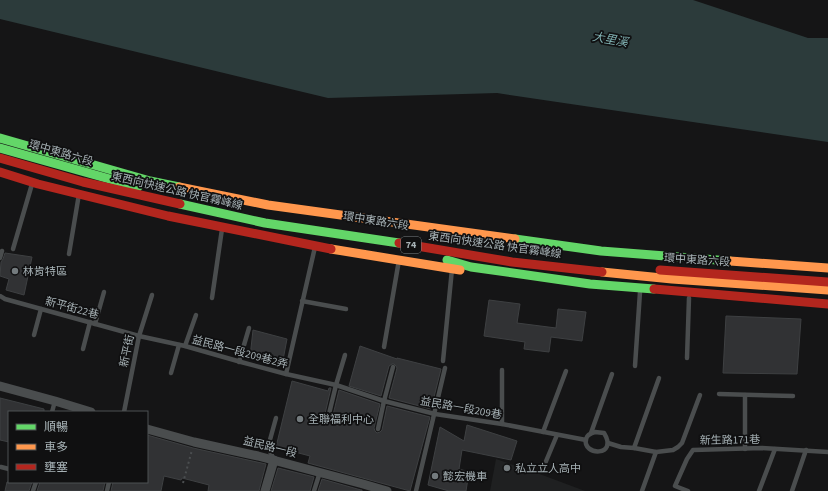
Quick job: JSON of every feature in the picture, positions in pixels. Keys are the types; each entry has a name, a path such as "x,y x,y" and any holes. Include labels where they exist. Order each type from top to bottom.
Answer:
{"main road":[{"name":"東西向快速公路 快官霧峰線","path":"0,138 150,181 268,205 601,251 828,268"},
{"name":"環中東路六段","path":"0,148 144,189 267,216 513,255 670,271 828,282"},
{"name":"東西向快速公路 快官霧峰線","path":"0,158 83,182 265,223 512,262 672,279 828,290"},
{"path":"0,172 33,183 168,216 315,246 452,269 572,286 689,298 828,309"},
{"path":"417,246 440,258 471,267 590,284 828,304"},
{"path":"572,286 574,262"}],"street":[{"path":"0,386 88,411"},
{"name":"益民路一段","path":"148,429 194,442 320,472 368,488 387,491"},
{"path":"265,491 274,460"}],"lane":[{"path":"13,249 33,183"},
{"path":"69,254 79,194"},
{"path":"212,298 222,227"},
{"path":"286,374 315,246"},
{"path":"0,258 2,251"},
{"path":"384,347 399,260"},
{"path":"442,361 452,269"},
{"path":"83,349 104,292"},
{"path":"635,366 640,292"},
{"name":"新平街","path":"124,411 139,336 152,295"},
{"name":"新平街22巷","path":"0,296 5,299 139,336"},
{"path":"687,358 689,298"},
{"path":"302,301 346,309"},
{"path":"34,335 41,309"},
{"path":"185,346 196,315"},
{"path":"238,362 248,328"},
{"name":"益民路一段209巷2弄","path":"139,336 179,344 238,362 336,385"},
{"path":"171,373 179,344"},
{"path":"342,421 328,418 345,354"},
{"path":"378,429 393,368"},
{"path":"416,491 446,368"},
{"path":"502,370 502,424"},
{"path":"543,432 566,371"},
{"path":"591,433 604,433 608,443 604,451 594,451 587,446 586,440 591,433 612,374"},
{"path":"634,448 659,378"},
{"name":"益民路一段209巷","path":"336,385 384,401 435,414 502,424 586,440"},
{"path":"719,394 793,396"},
{"path":"608,443 621,447 656,452 673,450 682,443 700,395"},
{"path":"745,395 745,449"},
{"path":"52,411 55,401"},
{"path":"274,460 268,447 276,418"},
{"path":"544,466 556,435"},
{"name":"新生路171巷","path":"759,491 775,448"},
{"name":"新生路171巷","path":"688,491 675,486 686,459 693,450 775,448 828,452"},
{"path":"792,491 806,450"},
{"path":"642,491 656,452"},
{"path":"1,467 8,469"},
{"path":"314,491 320,472"}],"path":[{"path":"183,483 194,442"}],"shaded area":[{"name":"私立立人高中","path":"496,459 545,476 585,491 490,491"}],"water":[{"name":"大里溪","path":"0,0 693,0 808,38 828,38 828,142 497,93 328,98 0,19"}],"building":[{"name":"林肯特區","path":"5,253 32,257 24,295 6,290 9,279 0,276 1,262"},
{"path":"489,300 520,304 517,323 556,328 558,309 586,312 582,341 551,337 549,352 524,349 525,342 484,336"},
{"path":"726,316 801,319 797,374 723,373"},
{"path":"253,330 287,339 282,365 250,357"},
{"path":"360,346 397,359 441,369 431,409 389,398 397,368 394,364 389,366 381,396 349,386"},
{"path":"292,381 328,391 329,388 331,388 324,418 327,422 342,425 346,422 344,418 333,415 339,390 380,404 374,428 377,433 382,430 387,406 430,417 410,491 308,463 310,456 276,447"},
{"path":"0,398 44,409 44,411 8,411 8,442 0,440"},
{"path":"467,425 517,441 511,460 462,450 459,469 469,472 466,491 449,491 428,485 440,427 464,441"},
{"path":"148,435 193,448 266,464 259,491 208,491 209,485 182,478 181,480 164,476 161,491 111,491 113,483 148,483"},
{"path":"278,468 314,477 310,491 271,491"},
{"path":"322,479 362,490 362,491 318,491"},
{"path":"7,482 32,483 29,491 5,491"},
{"path":"40,483 105,483 103,491 37,491"}],"traffic: fast":[{"path":"0,138 150,181 179,187"},
{"path":"0,148 138,187"},
{"path":"180,204 265,223 399,243"},
{"path":"515,239 601,251 730,261"},
{"path":"447,260 471,267 590,284 654,289"}],"traffic: slow":[{"path":"179,187 268,205 515,239"},
{"path":"331,249 460,270"},
{"path":"730,261 828,268"},
{"path":"602,272 672,279 828,290"}],"traffic: jam":[{"path":"0,158 83,182 180,204"},
{"path":"0,172 38,184 168,216 331,249"},
{"path":"399,243 512,262 602,272"},
{"path":"660,270 828,282"},
{"path":"654,289 828,304"}],"place":[{"name":"林肯特區","path":"15,271"},
{"name":"全聯福利中心","path":"300,419"},
{"name":"私立立人高中","path":"507,468"},
{"name":"懿宏機車","path":"435,476"}]}
